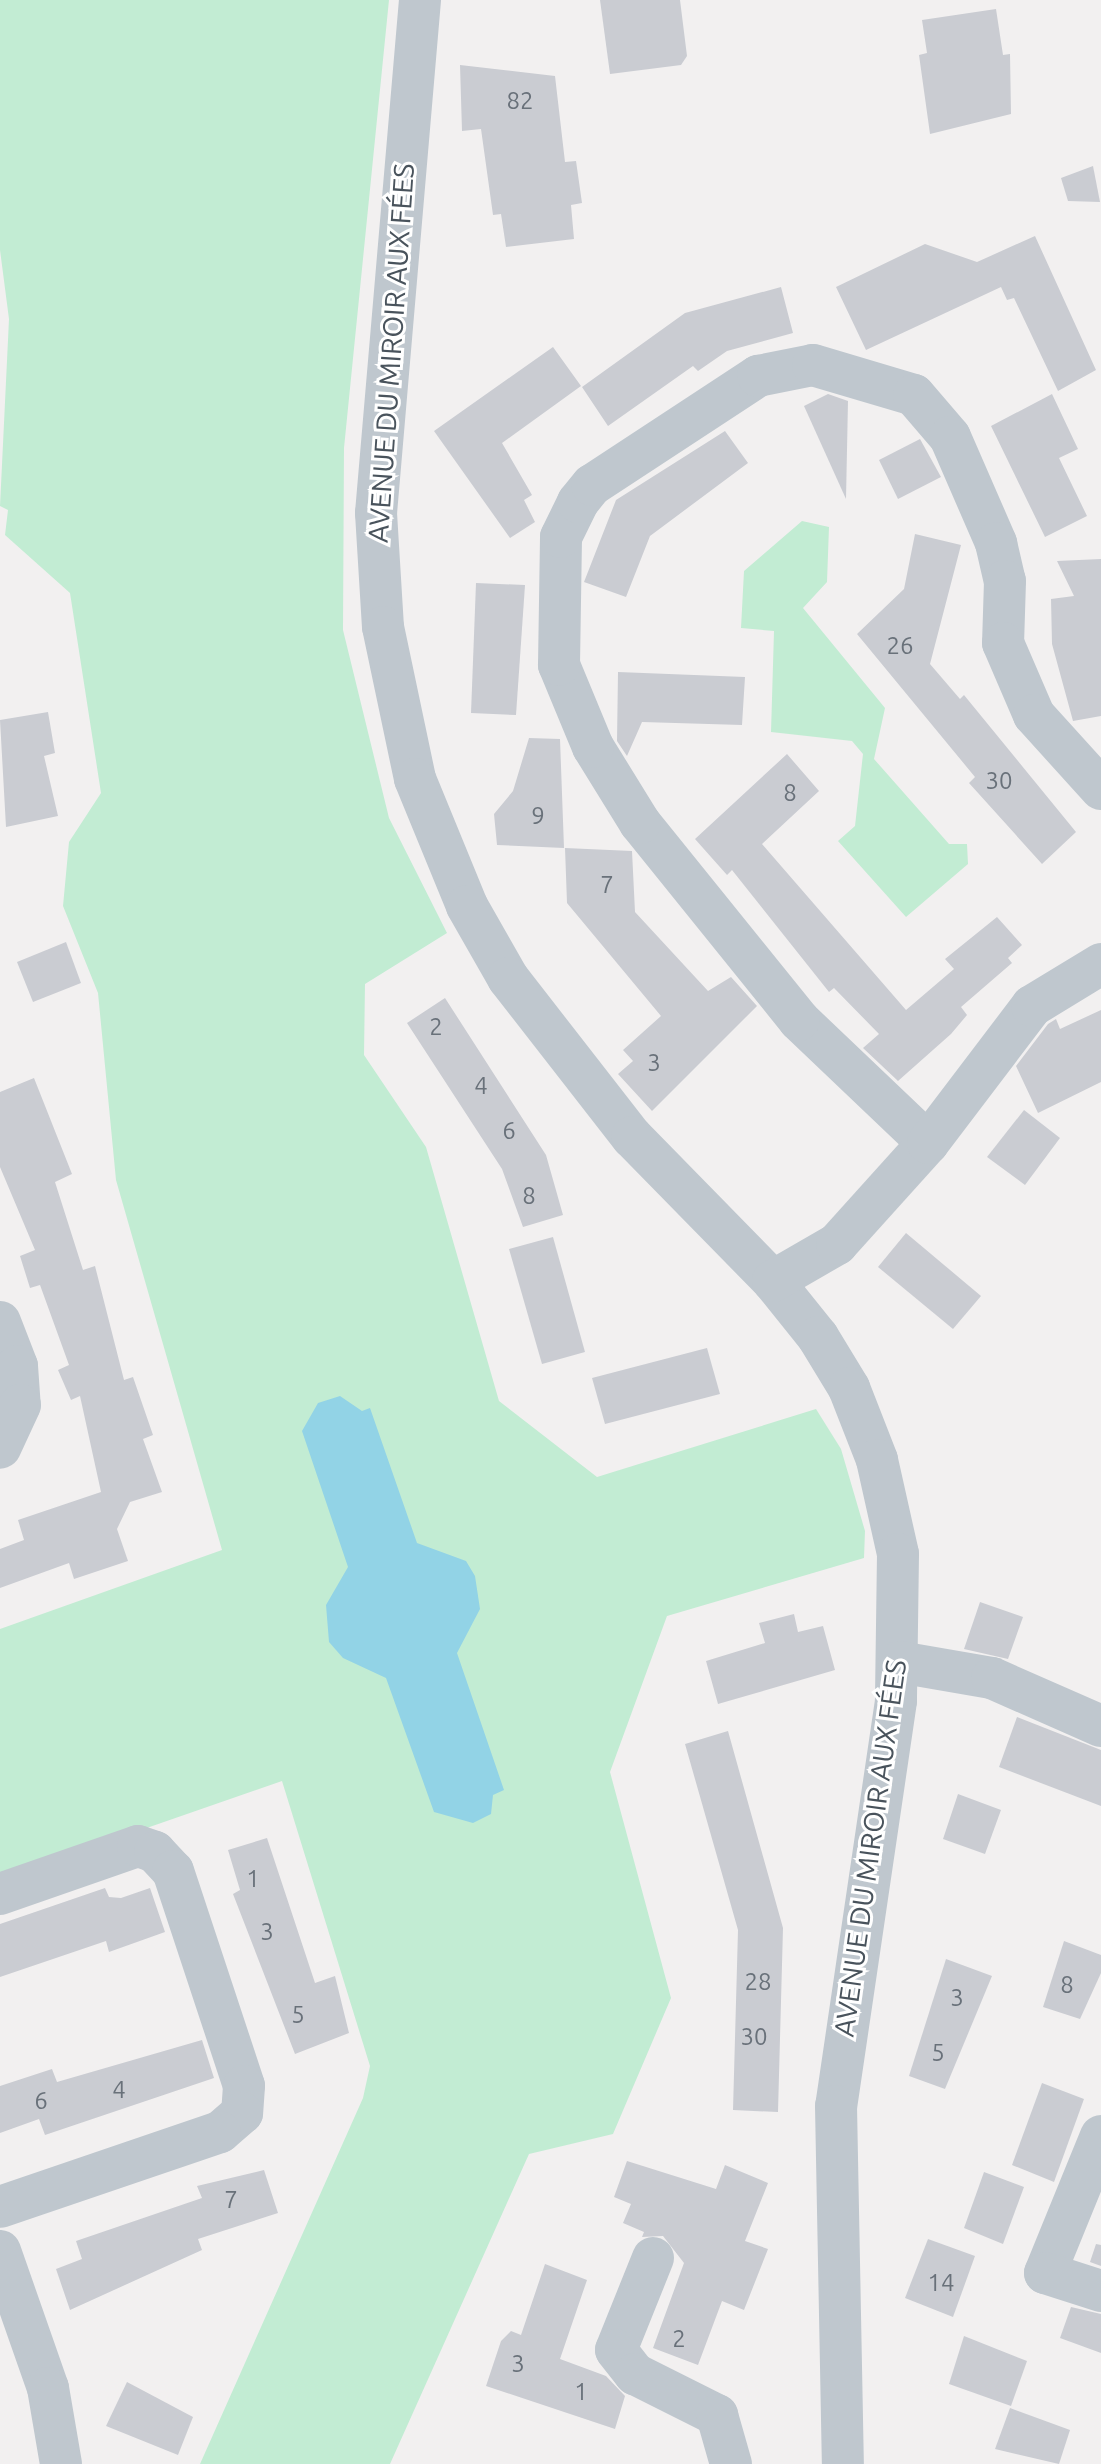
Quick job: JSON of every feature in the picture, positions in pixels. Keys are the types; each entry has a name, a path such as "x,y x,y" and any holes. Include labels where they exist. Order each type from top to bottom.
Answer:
{"street":[{"name":"AVENUE DU MIROIR AUX FÉES","path":"420,0 376,513 383,627 408,752 446,861 508,978 632,1137 773,1281 849,1388 877,1460 898,1554 899,1662 838,2077 843,2464"},
{"path":"928,1143 799,1020 640,823 593,747 559,665 561,537 578,502 592,485 758,376 813,365 914,395 950,437 996,543 1005,581 1003,643 1034,715 1101,789"},
{"path":"773,1281 837,1244 928,1143 1032,1006 1101,964"},
{"path":"0,1322 17,1366 20,1405 0,1448"},
{"path":"899,1662 992,1678 1101,1726"},
{"path":"0,1894 138,1846 173,1871 244,2086 242,2113 220,2132 0,2207"},
{"path":"1101,2136 1045,2273 1101,2291"},
{"path":"0,2251 48,2388 61,2464"},
{"path":"653,2258 616,2350 635,2374 717,2415 731,2464"}],"green space":[{"path":"0,0 389,0 344,448 343,630 389,818 447,933 365,984 364,1055 426,1147 499,1401 597,1477 816,1409 841,1449 865,1531 864,1558 667,1616 610,1772 671,1998 613,2134 529,2154 390,2464 200,2464 363,2098 370,2066 282,1781 0,1879 0,1629 222,1550 116,1180 98,993 63,906 69,842 101,793 70,593 5,535 8,510 0,506 9,319 0,250"},
{"path":"802,521 829,527 827,582 803,608 885,708 874,759 949,844 967,844 968,864 906,917 838,841 855,826 863,754 852,741 771,732 774,631 741,628 744,571"}],"water":[{"path":"340,1396 362,1411 370,1408 417,1543 466,1561 475,1576 480,1609 457,1653 504,1790 493,1795 491,1814 473,1823 434,1812 386,1678 343,1658 329,1642 326,1605 348,1567 302,1431 318,1403"}],"building":[{"path":"600,0 680,0 687,56 681,65 610,74"},
{"path":"996,9 1003,55 1010,54 1011,114 930,134 919,55 927,53 922,20"},
{"path":"460,65 555,76 565,162 576,161 582,203 571,205 574,239 506,247 501,214 493,215 481,129 462,131"},
{"path":"1093,166 1100,202 1068,201 1061,178"},
{"path":"1035,236 1096,370 1058,391 1014,298 1007,300 1001,287 866,350 836,287 925,244 977,262"},
{"path":"781,287 793,333 727,351 698,371 693,366 608,426 582,387 685,313"},
{"path":"553,347 581,386 502,443 532,495 524,500 535,522 510,538 434,431"},
{"path":"828,394 848,401 846,499 804,406"},
{"path":"1052,394 1078,449 1059,458 1087,516 1045,537 991,426"},
{"path":"725,431 748,463 650,536 626,597 584,582 616,500"},
{"path":"920,439 941,477 898,499 879,460"},
{"path":"915,534 961,545 930,664 960,699 964,695 1076,832 1042,864 969,783 975,777 857,634 904,589"},
{"path":"1101,559 1101,716 1073,721 1052,644 1051,599 1074,596 1057,561"},
{"path":"476,583 525,585 516,715 471,713"},
{"path":"618,672 745,677 742,725 642,722 627,756 617,741"},
{"path":"48,712 55,753 44,756 58,816 6,827 0,720"},
{"path":"529,738 560,739 564,848 497,845 494,814 513,791"},
{"path":"787,754 819,791 762,844 906,1010 954,969 945,959 997,917 1022,945 1008,958 1012,963 961,1007 967,1015 951,1034 898,1081 863,1048 879,1034 834,988 829,992 732,870 727,875 695,839"},
{"path":"565,848 632,851 635,912 708,991 731,977 757,1006 652,1111 618,1074 633,1061 623,1050 661,1016 567,903"},
{"path":"66,942 81,983 33,1002 17,962"},
{"path":"445,998 546,1155 563,1215 523,1227 502,1169 407,1023"},
{"path":"1101,1010 1101,1082 1038,1113 1016,1066 1048,1024 1056,1019 1060,1029"},
{"path":"34,1078 72,1174 55,1182 83,1270 95,1266 124,1380 133,1377 153,1435 143,1439 162,1492 130,1502 117,1529 128,1561 74,1579 69,1563 0,1588 0,1549 24,1540 18,1520 101,1492 80,1396 71,1400 58,1370 69,1365 40,1285 30,1288 20,1256 35,1250 0,1167 0,1092"},
{"path":"1024,1110 1060,1138 1025,1185 987,1157"},
{"path":"906,1233 981,1296 953,1329 878,1267"},
{"path":"553,1237 585,1352 542,1364 509,1249"},
{"path":"707,1348 720,1394 605,1424 592,1378"},
{"path":"980,1602 1023,1617 1008,1659 964,1649"},
{"path":"794,1614 798,1632 823,1626 835,1670 718,1704 706,1661 765,1643 759,1623"},
{"path":"1017,1717 1101,1750 1101,1806 999,1767"},
{"path":"728,1731 783,1928 778,2112 733,2110 738,1930 685,1744"},
{"path":"958,1794 1001,1810 985,1854 943,1839"},
{"path":"267,1838 315,1983 335,1976 349,2033 295,2054 233,1894 240,1890 228,1850"},
{"path":"105,1888 109,1897 121,1898 150,1888 165,1932 109,1952 106,1941 0,1977 0,1924"},
{"path":"1064,1941 1101,1955 1101,1973 1080,2019 1043,2007"},
{"path":"946,1959 992,1976 945,2089 909,2076"},
{"path":"202,2040 214,2078 45,2135 39,2119 0,2133 0,2086 52,2069 57,2082"},
{"path":"1042,2083 1084,2099 1054,2182 1012,2165"},
{"path":"627,2161 716,2189 725,2165 768,2183 745,2241 768,2249 744,2310 722,2301 698,2365 653,2348 684,2263 663,2236 642,2237 644,2232 623,2223 631,2204 614,2197"},
{"path":"264,2170 278,2213 198,2239 202,2250 70,2310 56,2269 82,2259 76,2241 202,2198 197,2186"},
{"path":"984,2172 1024,2187 1003,2244 964,2228"},
{"path":"928,2239 975,2256 953,2317 905,2298"},
{"path":"1096,2244 1101,2245 1101,2266 1090,2262"},
{"path":"545,2264 587,2280 560,2359 606,2376 625,2396 615,2429 486,2386 501,2341 511,2331 521,2335"},
{"path":"1071,2307 1101,2314 1101,2353 1060,2338"},
{"path":"964,2336 1027,2361 1011,2406 949,2384"},
{"path":"127,2382 193,2417 178,2455 106,2426"},
{"path":"1010,2408 1070,2430 1059,2464 995,2449"}]}
